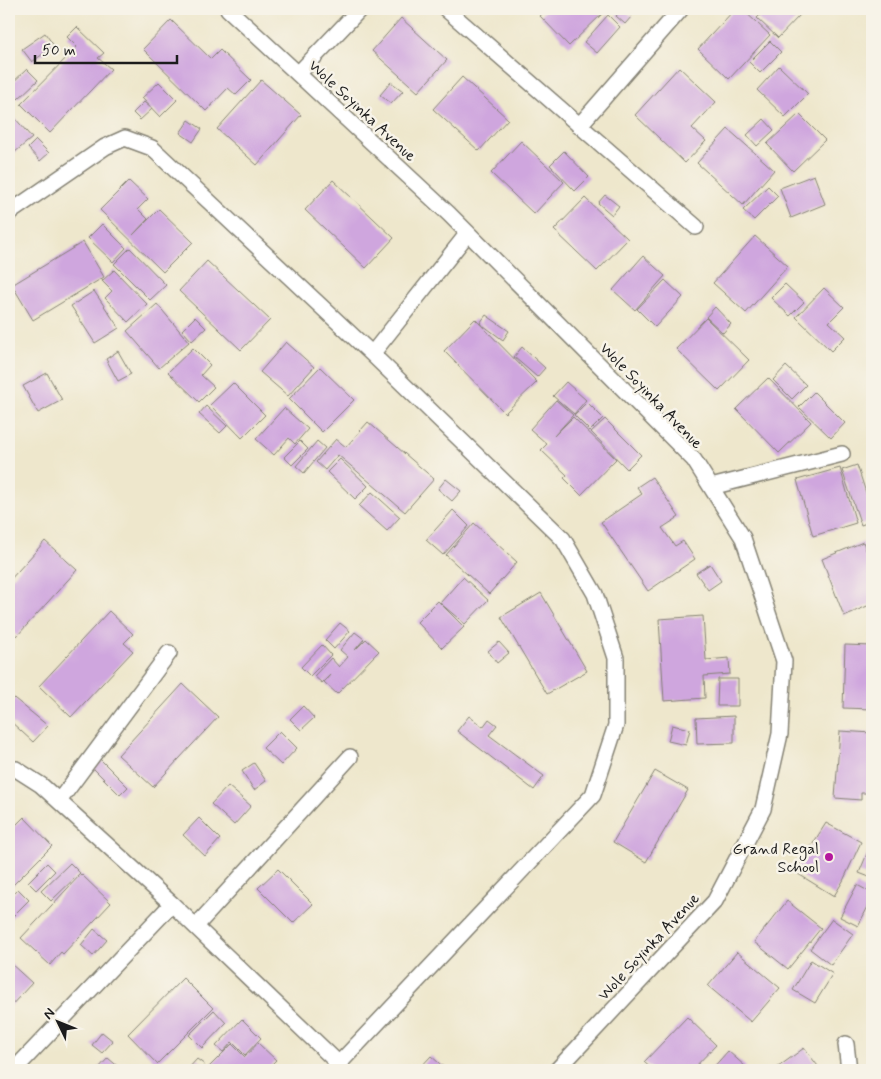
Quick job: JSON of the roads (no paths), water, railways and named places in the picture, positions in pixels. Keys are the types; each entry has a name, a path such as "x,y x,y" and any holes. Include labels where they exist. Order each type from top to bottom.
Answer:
{"street":[{"name":"Wole Soyinka Avenue","path":"228,9 468,233 694,460 743,538 784,661 780,734 763,809 715,901 556,1070"},
{"path":"298,74 360,9"},
{"path":"446,9 696,227"},
{"path":"578,126 681,9"},
{"path":"9,213 105,147 125,138 152,148 372,354 563,539 595,594 616,658 616,725 593,795 336,1067 196,926 59,801 16,769 9,770"},
{"path":"372,354 468,233"},
{"path":"711,487 842,454"},
{"path":"59,801 169,653"},
{"path":"196,926 350,757"},
{"path":"14,1070 172,904"},
{"path":"846,1044 849,1070"}],"place":[{"name":"Grand Regal School","path":"829,857"}]}
